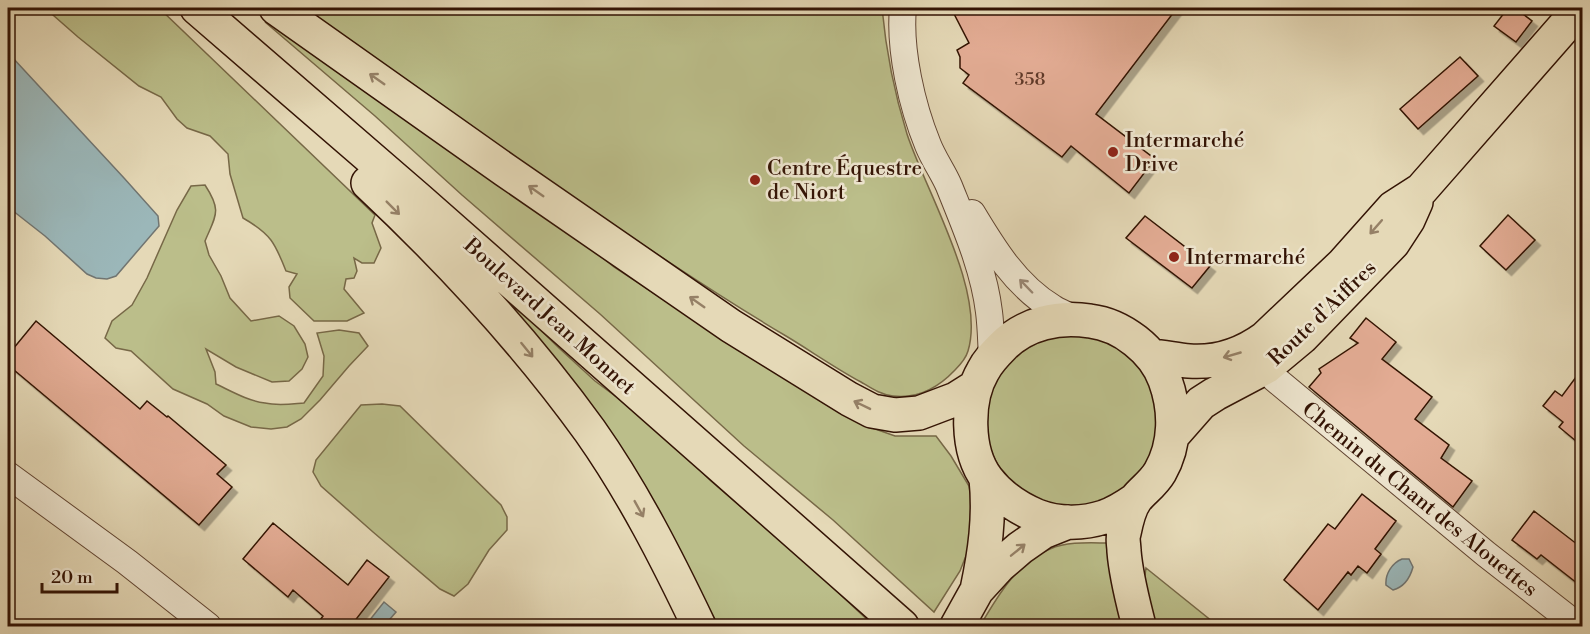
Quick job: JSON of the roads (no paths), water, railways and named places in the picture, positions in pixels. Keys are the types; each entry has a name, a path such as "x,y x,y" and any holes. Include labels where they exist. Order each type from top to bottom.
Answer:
{"main road":[{"path":"276,8 721,319 849,399 872,411 895,415 919,413 956,399 975,387"},
{"path":"210,10 218,40 380,194 484,300 520,341 585,424 614,467 658,544 699,627"},
{"name":"Boulevard Jean Monnet","path":"210,10 418,199 902,627"},
{"name":"Boulevard Jean Monnet","path":"210,10 468,224 926,627"},
{"name":"Route d'Aiffres","path":"1151,356 1190,361 1214,360 1251,349 1265,338 1343,264 1393,208 1421,190 1580,10"},
{"name":"Route d'Aiffres","path":"1172,436 1201,403 1266,367 1302,337 1393,243 1408,220 1421,190"},
{"path":"977,590 985,552 989,502 986,478 971,436 970,411 975,387 992,357 1008,341 1028,328 1050,321 1074,318 1096,322 1118,330 1138,343 1151,356 1164,377 1170,396 1173,416 1172,436 1160,471 1149,487 1135,500 1120,510 1086,521 1068,522 1046,519 1024,511 1006,498 986,478"},
{"path":"1135,500 1123,536 1125,566 1139,627"},
{"path":"957,627 977,590 999,567 1043,532 1068,522"}],"street":[{"path":"903,8 904,46 917,115 929,147 948,184 983,282 989,312 992,357"},
{"path":"948,184 969,209 994,250 1012,272 1032,293 1052,308 1074,318"},
{"name":"Chemin du Chant des Alouettes","path":"1266,367 1284,387 1578,627"},
{"path":"8,475 127,562 208,627"}],"water":[{"path":"12,57 158,216 159,226 116,276 107,279 87,274 45,236 8,207 8,61"},
{"path":"1402,559 1409,559 1413,567 1406,582 1393,590 1386,585 1388,573 1392,566"},
{"path":"384,602 396,612 384,626 365,626"}],"place":[{"name":"Intermarché Drive","path":"1113,152"},
{"name":"Centre Équestre de Niort","path":"755,180"},
{"name":"Intermarché","path":"1174,257"}]}
